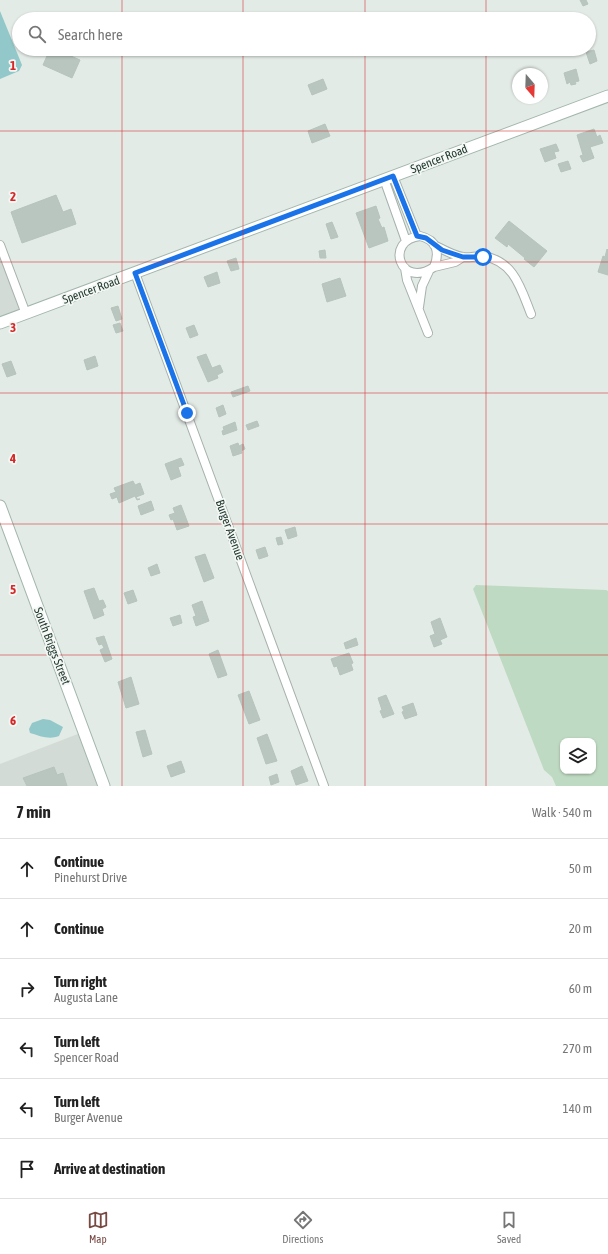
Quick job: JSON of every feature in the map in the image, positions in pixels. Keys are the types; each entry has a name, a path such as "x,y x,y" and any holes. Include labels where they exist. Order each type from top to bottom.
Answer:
{"street":[{"name":"Spencer Road","path":"0,324 608,96"},
{"path":"389,178 417,236"},
{"path":"389,178 406,241"},
{"path":"419,308 422,286 431,269 437,256 437,250 431,240 426,238 417,236 406,241 400,250 401,262 410,272 416,274 423,273 431,269 455,262 463,257"},
{"path":"0,245 26,314"},
{"path":"434,245 442,250 463,257 483,257 504,265 519,283 531,314"},
{"path":"405,268 407,280 428,333"},
{"name":"Burger Avenue","path":"135,273 324,786"},
{"name":"South Briggs Street","path":"0,506 104,786"}],"shaded area":[{"path":"0,251 24,314 0,322"},
{"path":"83,732 103,786 0,786 0,764"}],"green space":[{"path":"476,585 608,591 608,786 556,786 552,777 544,770 473,589"}],"water":[{"path":"0,11 12,40 12,56 18,56 22,65 19,71 0,79"},
{"path":"43,719 50,720 63,727 59,736 48,738 30,733 29,729 32,723"}],"building":[{"path":"580,0 586,0 588,4 583,6"},
{"path":"47,56 71,56 80,60 72,78 43,65"},
{"path":"587,56 596,56 597,61 590,64"},
{"path":"576,69 579,81 575,82 576,84 571,85 570,82 567,84 564,73"},
{"path":"323,79 327,89 312,95 308,85"},
{"path":"325,124 330,136 312,143 308,131"},
{"path":"594,129 597,137 600,135 603,143 590,147 594,158 583,162 580,156 583,155 577,135"},
{"path":"556,144 559,151 554,152 556,158 545,162 540,149"},
{"path":"568,161 571,169 561,172 558,164"},
{"path":"56,195 63,212 71,209 76,224 22,243 11,212"},
{"path":"376,206 380,218 378,219 382,228 384,227 388,241 369,248 356,213"},
{"path":"509,221 547,251 534,267 508,244 507,247 495,238"},
{"path":"332,222 338,237 331,239 326,224"},
{"path":"607,249 608,250 608,275 598,272"},
{"path":"325,250 326,258 320,258 319,251"},
{"path":"236,258 239,269 231,271 227,261"},
{"path":"217,272 220,283 208,287 204,277"},
{"path":"340,278 346,296 327,302 322,284"},
{"path":"118,306 122,319 116,321 111,308"},
{"path":"120,323 123,331 116,333 113,325"},
{"path":"194,325 198,335 190,338 186,328"},
{"path":"206,354 212,368 220,365 223,372 217,375 218,378 208,382 197,357"},
{"path":"95,356 98,366 87,370 84,360"},
{"path":"11,361 16,374 7,377 2,364"},
{"path":"248,386 250,391 233,397 231,392"},
{"path":"223,405 226,414 219,417 216,408"},
{"path":"257,421 259,426 248,430 246,425"},
{"path":"235,422 237,430 223,435 223,427"},
{"path":"238,443 239,446 243,444 245,449 241,451 242,453 233,456 230,446"},
{"path":"181,458 184,465 178,467 181,476 171,480 165,464"},
{"path":"133,481 135,485 140,483 144,494 136,497 137,499 140,499 137,500 135,496 119,503 117,497 112,499 110,494 116,492 114,488"},
{"path":"151,501 154,510 141,515 138,506"},
{"path":"181,505 189,526 177,530 173,519 171,520 169,515 175,513 173,508"},
{"path":"295,527 297,536 288,539 285,530"},
{"path":"281,537 283,544 278,545 276,538"},
{"path":"265,547 268,556 259,559 256,550"},
{"path":"205,554 214,578 204,582 195,557"},
{"path":"157,564 160,573 151,576 148,568"},
{"path":"94,588 99,601 103,600 106,607 102,609 104,615 94,619 84,591"},
{"path":"133,590 137,601 128,604 124,593"},
{"path":"202,601 209,621 196,626 193,617 196,616 192,605"},
{"path":"180,615 182,623 173,626 170,618"},
{"path":"440,618 447,637 440,640 442,644 434,647 430,636 435,634 431,622"},
{"path":"104,636 112,659 105,662 100,650 104,648 102,644 99,645 96,638"},
{"path":"356,638 358,645 346,649 344,643"},
{"path":"218,650 227,675 218,678 209,654"},
{"path":"349,653 353,663 351,664 353,670 340,675 337,666 334,667 331,659"},
{"path":"131,677 139,704 126,708 118,682"},
{"path":"249,691 260,720 249,724 238,695"},
{"path":"386,695 394,714 383,718 380,711 382,710 378,698"},
{"path":"413,703 417,715 405,719 402,712 404,711 402,707"},
{"path":"145,730 152,754 143,757 136,732"},
{"path":"267,734 277,761 266,764 257,738"},
{"path":"181,761 185,772 171,777 167,766"},
{"path":"302,766 308,781 296,785 291,771"},
{"path":"54,767 57,775 63,773 67,786 27,786 23,778"},
{"path":"277,774 279,782 271,785 269,777"}],"route":[{"path":"187,413 135,273 393,176 417,236 431,240 434,245 442,250 463,257 483,257"}]}
